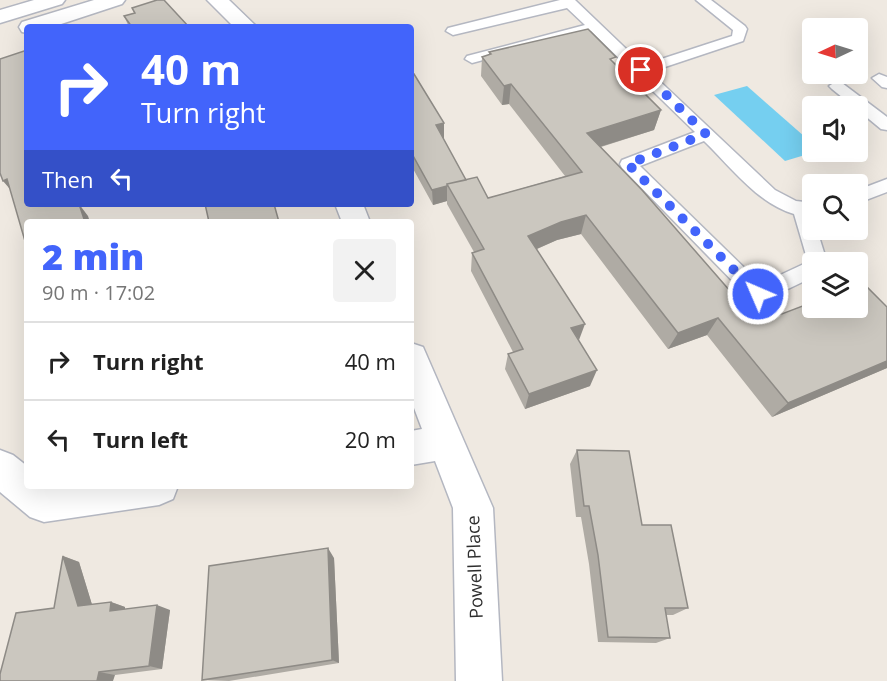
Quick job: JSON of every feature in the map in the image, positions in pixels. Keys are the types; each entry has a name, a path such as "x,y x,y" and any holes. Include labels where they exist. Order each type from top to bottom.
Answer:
{"street":[{"path":"0,16 55,0"},
{"path":"41,24 115,0"},
{"path":"218,0 243,24"},
{"path":"0,37 24,30"},
{"name":"Powell Place","path":"414,373 428,445 473,508 478,681"},
{"path":"0,468 24,487"},
{"path":"27,489 45,503 139,489"}],"lane":[{"path":"641,70 738,38 740,29 703,0"},
{"path":"453,31 569,2 769,194 784,204 802,208"},
{"path":"472,59 595,26"},
{"path":"837,86 887,125"},
{"path":"706,134 628,164 758,294 802,270"},
{"path":"868,193 887,185"}],"water":[{"path":"747,86 802,134 802,156 785,161 714,95"}],"building":[{"path":"164,0 186,24 130,24 124,16 135,13 132,8"},
{"path":"588,29 616,57 610,59 661,110 587,133 642,190 758,323 802,306 802,318 868,318 868,288 887,307 887,361 788,403 718,318 678,333 586,215 561,222 528,236 585,324 571,328 597,370 529,394 508,354 523,349 472,253 484,249 447,184 477,177 488,198 582,172 511,84 504,86 482,57 491,54 489,52"},
{"path":"24,51 24,207 80,207 84,219 24,219 24,238 7,179 3,181 0,173 0,59"},
{"path":"414,74 444,123 436,125 466,180 432,190 414,157"},
{"path":"206,207 275,207 278,219 208,219"},
{"path":"577,450 629,451 642,525 671,525 688,608 665,608 670,638 608,637 598,555 589,506 584,506"},
{"path":"328,548 332,660 202,680 209,566"},
{"path":"63,556 78,606 111,602 110,611 157,605 149,666 99,672 97,681 0,681 16,613 54,608"}],"route":[{"path":"641,70 706,134 628,164 758,294"}]}
